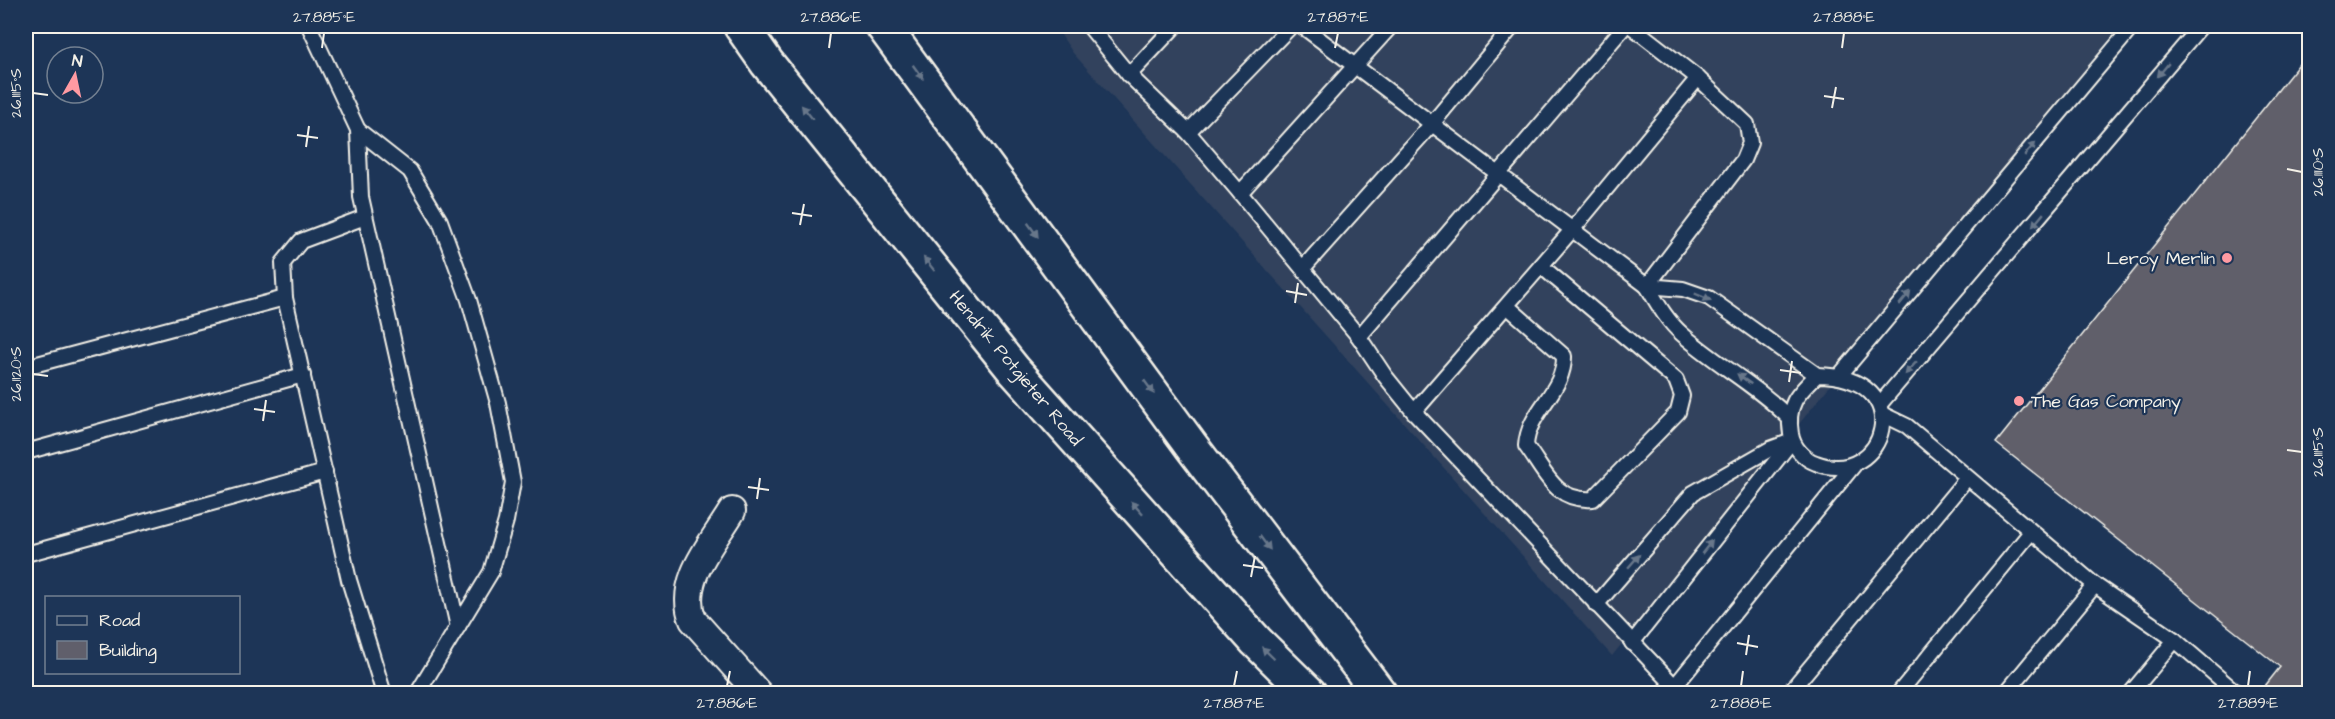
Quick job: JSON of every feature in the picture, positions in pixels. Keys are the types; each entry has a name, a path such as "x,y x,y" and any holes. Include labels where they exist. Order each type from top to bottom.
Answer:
{"main road":[{"name":"Hendrik Potgieter Road","path":"741,26 767,63 1014,369 1256,641 1310,693"},
{"path":"883,26 1185,438 1380,693"}],"street":[{"path":"732,511 691,579 688,609 693,620 759,693"}],"lane":[{"path":"309,26 358,130 361,197 365,217 458,627"},
{"path":"1089,26 1129,75 1188,132 1240,193 1359,337 1414,412 1679,690 1854,465 1873,450 1882,427 1881,409 2201,26"},
{"path":"1129,75 1175,26"},
{"path":"1188,132 1291,26"},
{"path":"1302,26 1647,286 1661,311 1682,334 1767,396 1788,417"},
{"path":"1240,193 1390,26"},
{"path":"1303,268 1431,125 1513,26"},
{"path":"1359,337 1625,26"},
{"path":"1631,26 1698,78 1747,124 1750,143 1743,160 1647,286"},
{"path":"1840,375 2133,26"},
{"path":"1414,412 1572,230 1698,78"},
{"path":"358,130 410,171 440,221 469,300 498,404 513,482 506,521 491,572 417,693"},
{"path":"365,217 301,241 283,263 285,298 349,580 384,693"},
{"path":"1507,306 1564,356 1565,369 1560,382 1532,422 1526,446 1559,492 1576,501 1593,500 1678,412 1682,396 1676,380 1541,266"},
{"path":"1647,286 1683,289 1709,298 1817,375 1840,375 1863,384 1881,409 1907,426 2095,585 2175,640 2238,693"},
{"path":"26,367 285,298"},
{"path":"26,452 303,375"},
{"path":"1817,375 1797,394 1788,417 1792,441 1807,460 1830,468 1854,465"},
{"path":"1596,605 1693,493 1770,449 1792,441"},
{"path":"1632,642 1792,441"},
{"path":"26,554 325,472"},
{"path":"1788,693 1967,478"},
{"path":"1898,693 2031,532"},
{"path":"2005,693 2095,585"},
{"path":"2130,693 2175,640"}],"shaded area":[{"path":"1055,26 2120,26 1612,656 1073,53"}],"building":[{"name":"Leroy Merlin","path":"2299,64 2310,72 2310,694 2275,694 2265,686 2280,667 1996,443"}],"place":[{"name":"Leroy Merlin","path":"2227,258"},
{"name":"The Gas Company","path":"2019,401"}]}
